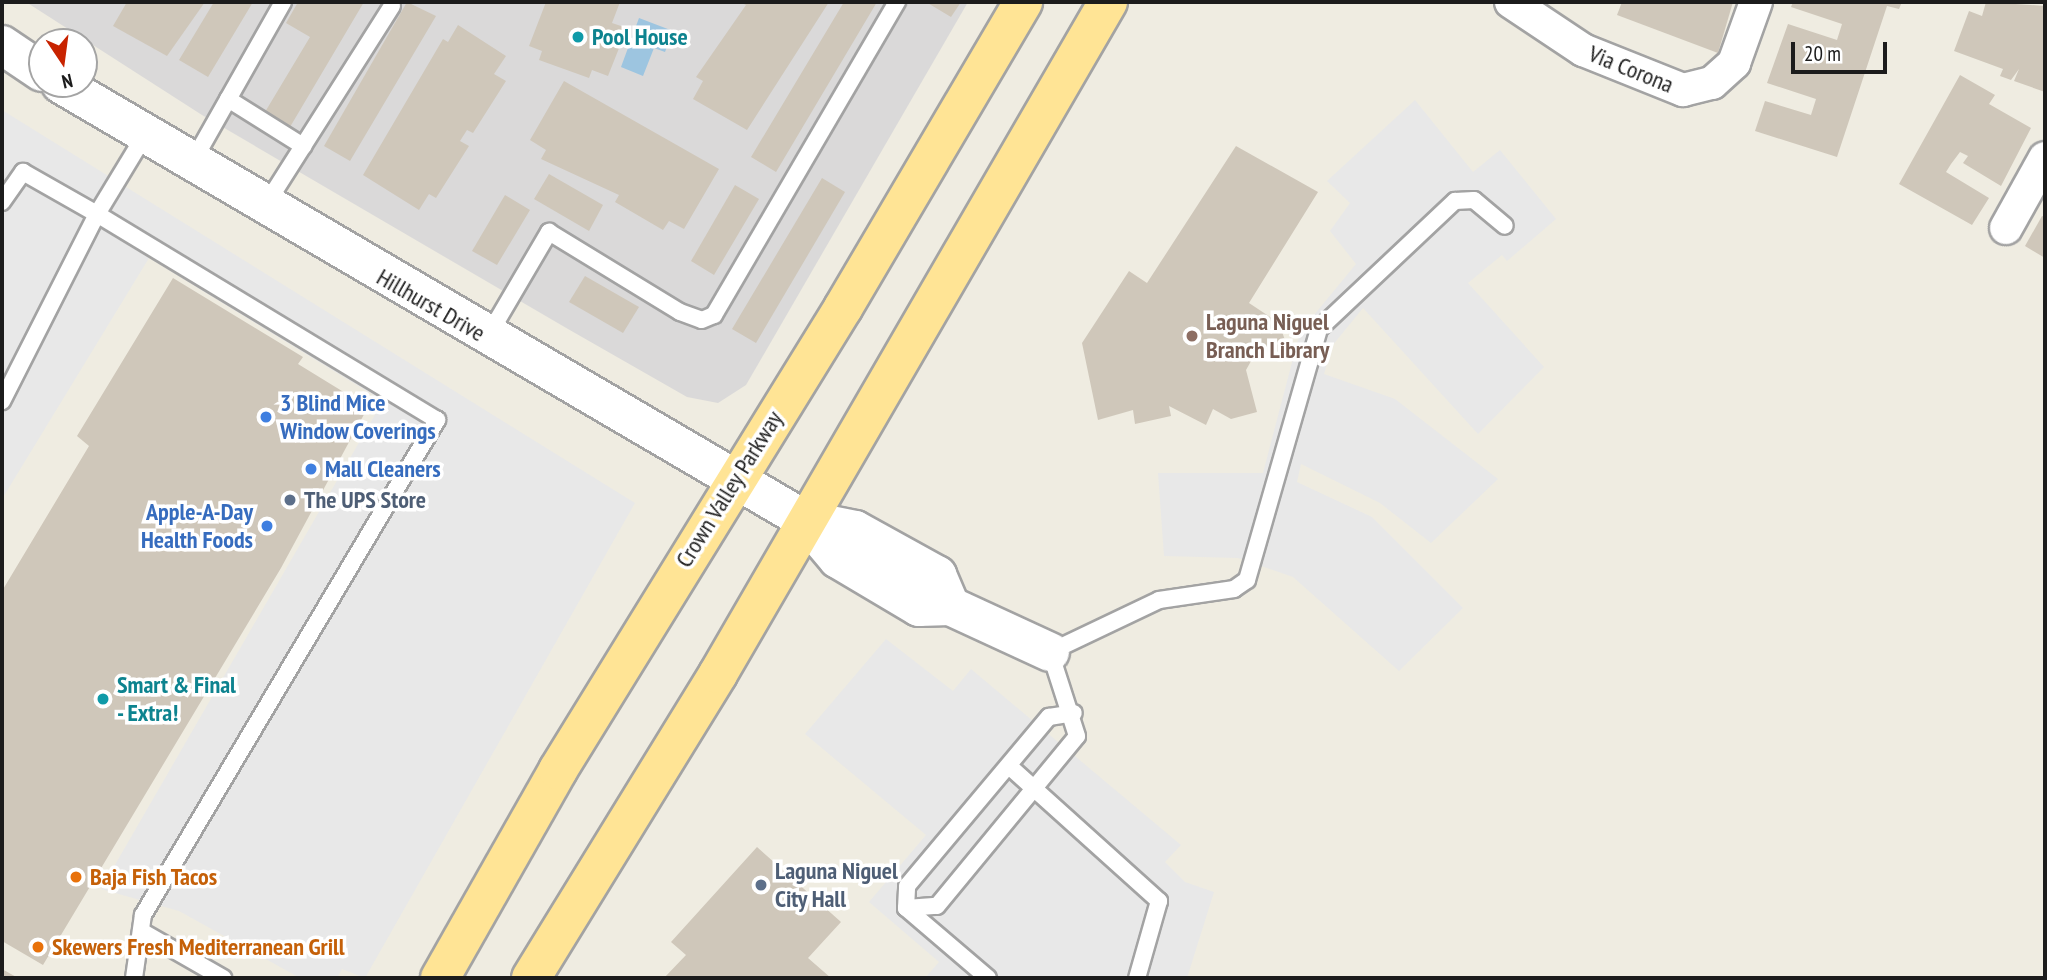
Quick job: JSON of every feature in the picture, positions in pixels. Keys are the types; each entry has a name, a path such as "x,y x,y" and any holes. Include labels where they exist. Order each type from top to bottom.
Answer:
{"main road":[{"name":"Crown Valley Parkway","path":"440,978 732,479 843,308 1023,2"},
{"path":"531,978 805,520 1108,2"}],"street":[{"name":"Via Corona","path":"1511,2 1583,50 1684,90 1712,83 1734,63 1756,2"},
{"path":"2,45 28,63"},
{"name":"Hillhurst Drive","path":"82,98 143,138 805,520 855,530 937,575 950,606 1050,652"},
{"path":"2006,228 2045,158"}],"lane":[{"path":"191,165 283,2"},
{"path":"488,337 549,232 680,312 702,320 714,315 897,2"},
{"path":"264,208 392,6"},
{"path":"228,99 303,146"},
{"path":"2,401 97,214 143,138"},
{"path":"2,202 23,172 437,420 144,915 134,978"},
{"path":"906,908 937,906 1077,736 1074,713 1050,652 1159,600 1234,589 1247,580 1319,329 1455,201 1474,200 1504,226"},
{"path":"906,908 907,886 1049,717 1074,713"},
{"path":"1009,766 1159,901 1137,978"},
{"path":"906,908 988,978"},
{"path":"141,931 223,978"}],"shaded area":[{"path":"26,2 968,2 746,385 718,403 687,397 202,115 98,48 98,28 66,28"},
{"path":"1415,100 1473,172 1500,150 1556,219 1507,261 1502,255 1468,283 1544,367 1478,434 1363,308 1332,346 1324,374 1395,399 1498,479 1431,543 1380,503 1301,464 1297,482 1372,517 1463,608 1399,671 1293,577 1238,558 1164,556 1158,473 1263,473 1300,332 1356,264 1330,231 1350,203 1327,181"},
{"path":"2,110 635,503 365,978 342,969 337,978 300,978 179,911 101,889 383,401 149,258 2,499"},
{"path":"886,639 953,691 971,669 1181,845 1165,862 1185,882 1214,892 1187,978 925,978 939,962 869,902 926,835 805,734"}],"water":[{"path":"639,18 673,31 665,52 654,48 643,76 621,67"}],"building":[{"path":"127,2 205,2 167,56 113,26"},
{"path":"214,2 253,2 208,77 179,60"},
{"path":"298,2 364,2 290,127 265,112 310,37 286,23"},
{"path":"407,2 436,16 350,161 324,146"},
{"name":"Pool House","path":"546,2 620,2 612,23 627,28 608,76 592,70 589,78 539,60 542,51 529,46"},
{"path":"740,2 829,2 747,130 693,99 703,81 696,77 746,5"},
{"path":"844,2 877,2 776,172 751,157"},
{"path":"926,2 961,2 951,17"},
{"path":"1622,2 1733,2 1718,53 1617,15"},
{"path":"1793,2 1902,2 1899,9 1887,6 1837,157 1755,131 1765,101 1811,115 1816,99 1767,83 1788,24 1837,40 1842,24 1791,7"},
{"path":"1986,2 2045,6 2045,92 2014,81 2019,69 2011,80 2000,76 2003,69 1954,51 1969,11 1982,16"},
{"path":"458,25 506,56 494,74 506,81 473,133 467,130 460,141 469,146 436,198 429,194 419,210 363,175 443,39 448,42"},
{"path":"1960,75 1995,95 1989,104 2031,128 2001,186 1963,163 1968,156 1960,152 1946,172 1989,198 1972,225 1899,184"},
{"path":"564,81 719,169 684,229 669,221 663,230 615,202 619,195 541,159 546,150 530,140"},
{"name":"Laguna Niguel Branch Library","path":"1236,146 1318,192 1249,303 1279,323 1287,346 1278,359 1259,347 1246,370 1257,412 1231,419 1213,409 1206,425 1169,406 1171,416 1135,424 1133,410 1098,420 1082,343 1129,271 1147,283"},
{"path":"549,174 603,205 589,231 534,199"},
{"path":"822,178 845,192 756,343 732,329"},
{"path":"735,185 759,199 714,275 691,261"},
{"path":"505,195 530,210 497,265 472,251"},
{"path":"2042,216 2045,217 2045,258 2025,246"},
{"path":"585,276 639,307 623,333 569,302"},
{"path":"173,278 303,357 298,364 368,407 281,568 43,965 2,941 2,591 89,446 77,436"},
{"name":"Laguna Niguel City Hall","path":"757,847 841,922 808,958 831,978 664,978 686,955 671,942"},
{"path":"2,969 18,978 2,978"}],"place":[{"name":"Pool House","path":"578,37"},
{"name":"Laguna Niguel Branch Library","path":"1192,336"},
{"name":"3 Blind Mice Window Coverings","path":"266,417"},
{"name":"Mall Cleaners","path":"311,469"},
{"name":"The UPS Store","path":"290,500"},
{"name":"Apple-A-Day Health Foods","path":"267,526"},
{"name":"Smart & Final - Extra!","path":"103,699"},
{"name":"Baja Fish Tacos","path":"76,877"},
{"name":"Laguna Niguel City Hall","path":"761,885"},
{"name":"Skewers Fresh Mediterranean Grill","path":"38,947"}]}
